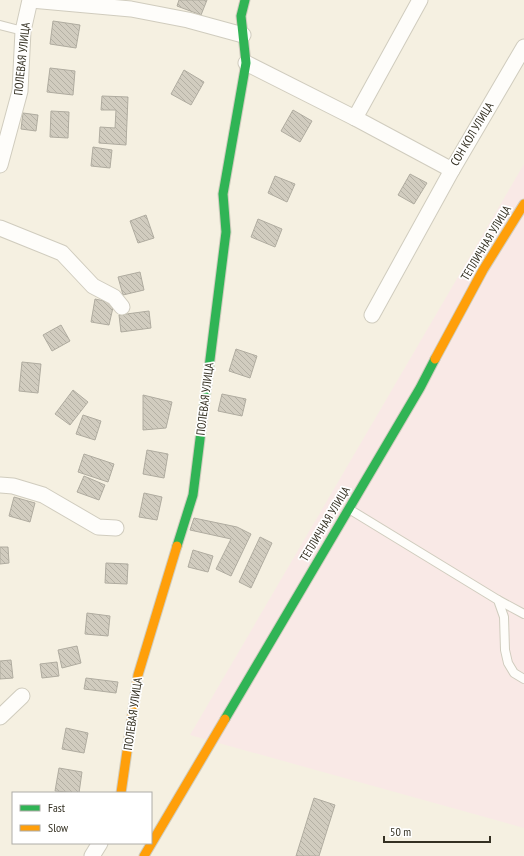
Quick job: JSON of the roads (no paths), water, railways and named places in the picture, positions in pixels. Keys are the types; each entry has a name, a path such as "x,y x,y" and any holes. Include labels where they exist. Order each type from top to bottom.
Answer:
{"street":[{"name":"ПОЛЕВАЯ УЛИЦА","path":"0,165 20,91 23,31 31,0"},
{"path":"31,0 131,9 188,20 243,35"},
{"name":"ПОЛЕВАЯ УЛИЦА","path":"121,792 138,675 194,495 226,232 223,194 246,63 241,16 246,0"},
{"path":"355,118 420,0"},
{"name":"СОН КОЛ УЛИЦА","path":"246,63 355,118 452,170 524,47"},
{"path":"372,315 452,170"},
{"name":"ТЕПЛИЧНАЯ УЛИЦА","path":"152,842 420,388 483,270 524,204"},
{"path":"0,228 62,253 93,286 114,297 122,307"},
{"path":"0,486 13,486 43,495 98,526 116,528"},
{"path":"0,717 22,696"},
{"path":"92,856 99,844"},
{"name":"ТЕПЛИЧНАЯ УЛИЦА","path":"144,856 151,844"}],"lane":[{"path":"1,26 23,31"},
{"path":"348,509 498,600 524,614"},
{"path":"498,600 504,618 505,650 508,663 514,673 524,679"}]}
